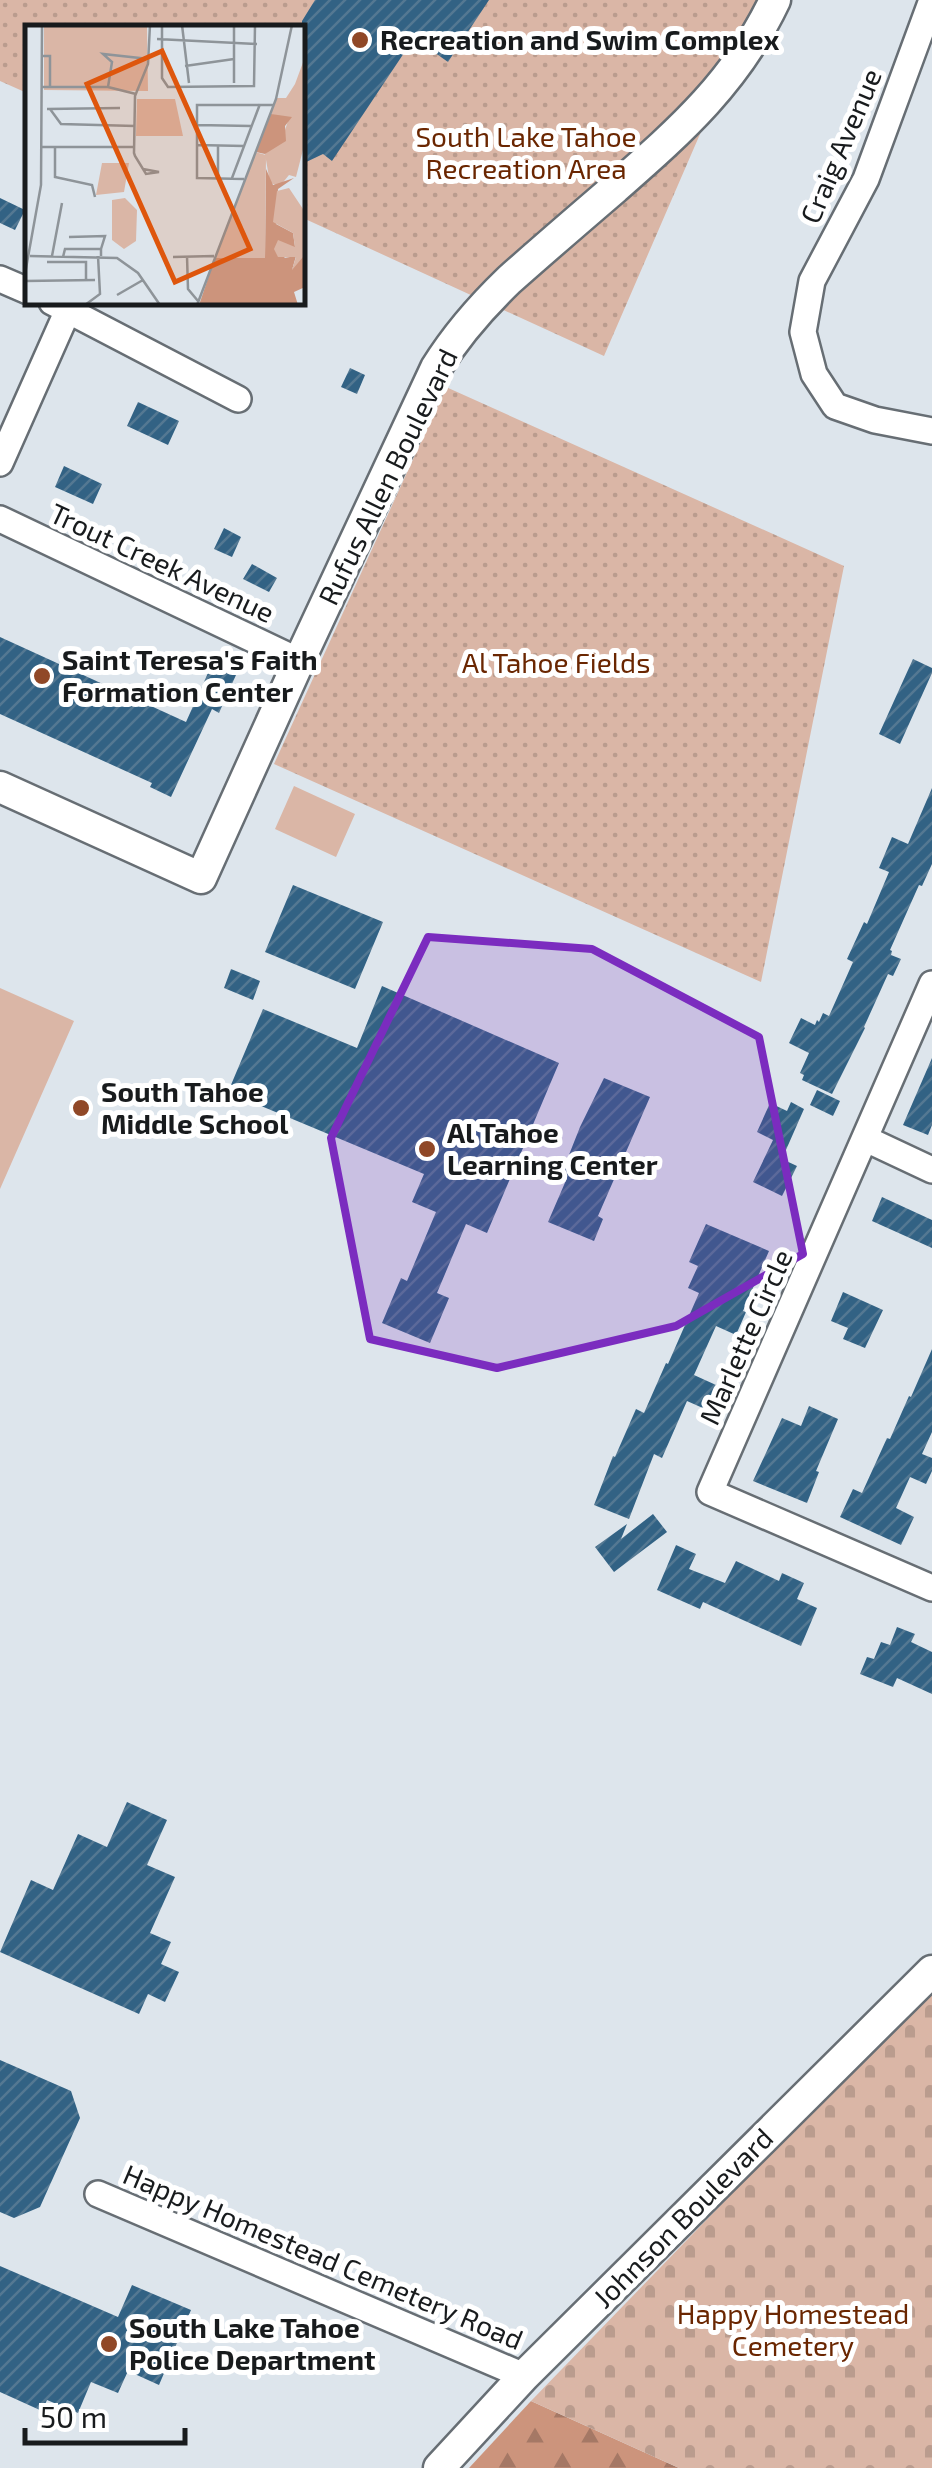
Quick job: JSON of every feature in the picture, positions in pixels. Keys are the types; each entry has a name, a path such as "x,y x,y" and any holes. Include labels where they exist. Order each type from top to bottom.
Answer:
{"street":[{"name":"Rufus Allen Boulevard","path":"0,787 200,878 450,345 509,280 684,127 728,77 775,0"},
{"name":"Craig Avenue","path":"932,0 866,179 812,281 803,332 814,374 835,406 875,420 932,432"},
{"path":"0,279 25,291"},
{"path":"0,462 60,306 238,399"},
{"name":"Trout Creek Avenue","path":"0,520 299,660"},
{"name":"Marlette Circle","path":"929,1580 710,1492 932,984"},
{"path":"866,1139 932,1170"},
{"name":"Johnson Boulevard","path":"439,2468 524,2376 932,1971"},
{"name":"Happy Homestead Cemetery Road","path":"98,2194 524,2376"}],"highlighted area":[{"path":"428,937 592,949 759,1037 803,1254 676,1326 497,1368 370,1339 331,1138"}],"green space":[{"name":"South Lake Tahoe Recreation Area","path":"0,0 758,0 604,356 305,219 305,25 25,25 25,92 0,81"},
{"name":"Al Tahoe Fields","path":"446,387 844,566 761,982 274,764"},
{"path":"294,786 355,814 336,857 275,829"},
{"path":"0,988 74,1021 0,1189"},
{"name":"Happy Homestead Cemetery","path":"932,1987 932,2468 679,2468 531,2401"},
{"path":"531,2401 679,2468 469,2468"}],"building":[{"path":"315,0 489,0 448,62 414,38 332,161 323,154 305,163 302,21"},
{"path":"0,198 25,210 15,230 0,223"},
{"path":"350,368 365,375 357,394 341,387"},
{"path":"138,402 179,421 168,445 127,426"},
{"path":"64,466 102,484 93,504 55,487"},
{"path":"224,528 241,537 232,557 214,549"},
{"path":"252,564 277,578 269,592 243,579"},
{"name":"Saint Teresa's Faith Formation Center","path":"0,637 186,722 212,664 236,675 219,713 212,709 171,797 150,787 152,783 0,714"},
{"path":"913,659 932,668 932,673 900,744 879,734"},
{"path":"932,788 932,864 890,950 891,955 901,959 893,976 888,974 832,1094 802,1080 804,1075 800,1073 809,1053 789,1043 801,1018 815,1025 823,1013 829,1016 853,962 847,959 889,872 879,868 892,837 908,844"},
{"path":"293,885 383,922 355,989 265,952"},
{"path":"231,969 260,981 253,1000 224,988"},
{"path":"382,986 559,1063 487,1233 466,1224 437,1293 449,1298 430,1343 382,1323 401,1278 407,1281 436,1212 412,1202 424,1174 228,1092 263,1009 357,1048"},
{"path":"932,1058 932,1125 928,1135 903,1125"},
{"path":"604,1078 650,1097 598,1216 603,1219 594,1241 548,1222 567,1178 561,1175"},
{"path":"817,1090 840,1101 833,1116 810,1105"},
{"path":"791,1102 804,1109 782,1159 797,1166 782,1196 753,1182 773,1140 757,1132 770,1103 787,1111"},
{"path":"882,1197 932,1220 932,1248 872,1221"},
{"path":"706,1224 769,1251 736,1335 716,1326 694,1375 716,1385 705,1409 687,1401 662,1458 654,1454 629,1519 594,1505 636,1409 644,1413 699,1293 688,1288 698,1266 689,1262"},
{"path":"843,1292 883,1310 865,1348 843,1339 848,1328 831,1321"},
{"path":"932,1349 932,1432 922,1454 932,1458 932,1471 926,1484 910,1477 896,1508 914,1517 901,1545 840,1517 853,1489 862,1493"},
{"path":"809,1406 838,1419 807,1503 753,1481 782,1418 801,1426"},
{"path":"653,1514 667,1532 614,1572 595,1547 627,1524 621,1539"},
{"path":"676,1545 696,1554 689,1569 725,1583 736,1561 779,1581 782,1573 804,1583 797,1599 817,1608 801,1646 703,1602 700,1609 657,1590"},
{"path":"897,1627 915,1634 911,1642 932,1652 932,1694 897,1678 893,1687 860,1674 867,1657 874,1659 881,1642 890,1645"},
{"path":"127,1802 167,1820 147,1865 175,1877 150,1933 171,1942 161,1964 179,1972 165,2002 148,1994 139,2014 0,1952 31,1880 53,1890 78,1834 107,1847"},
{"path":"0,2060 71,2091 80,2118 40,2207 14,2218 0,2212"},
{"name":"South Lake Tahoe Police Department","path":"0,2266 118,2317 132,2285 191,2310 159,2385 128,2371 118,2393 91,2382 78,2413 47,2400 42,2411 0,2392"}],"place":[{"name":"Recreation and Swim Complex","path":"360,40"},
{"name":"Saint Teresa's Faith Formation Center","path":"42,676"},
{"name":"South Tahoe Middle School","path":"81,1108"},
{"name":"Al Tahoe Learning Center","path":"427,1149"},
{"name":"South Lake Tahoe Police Department","path":"109,2344"}]}
